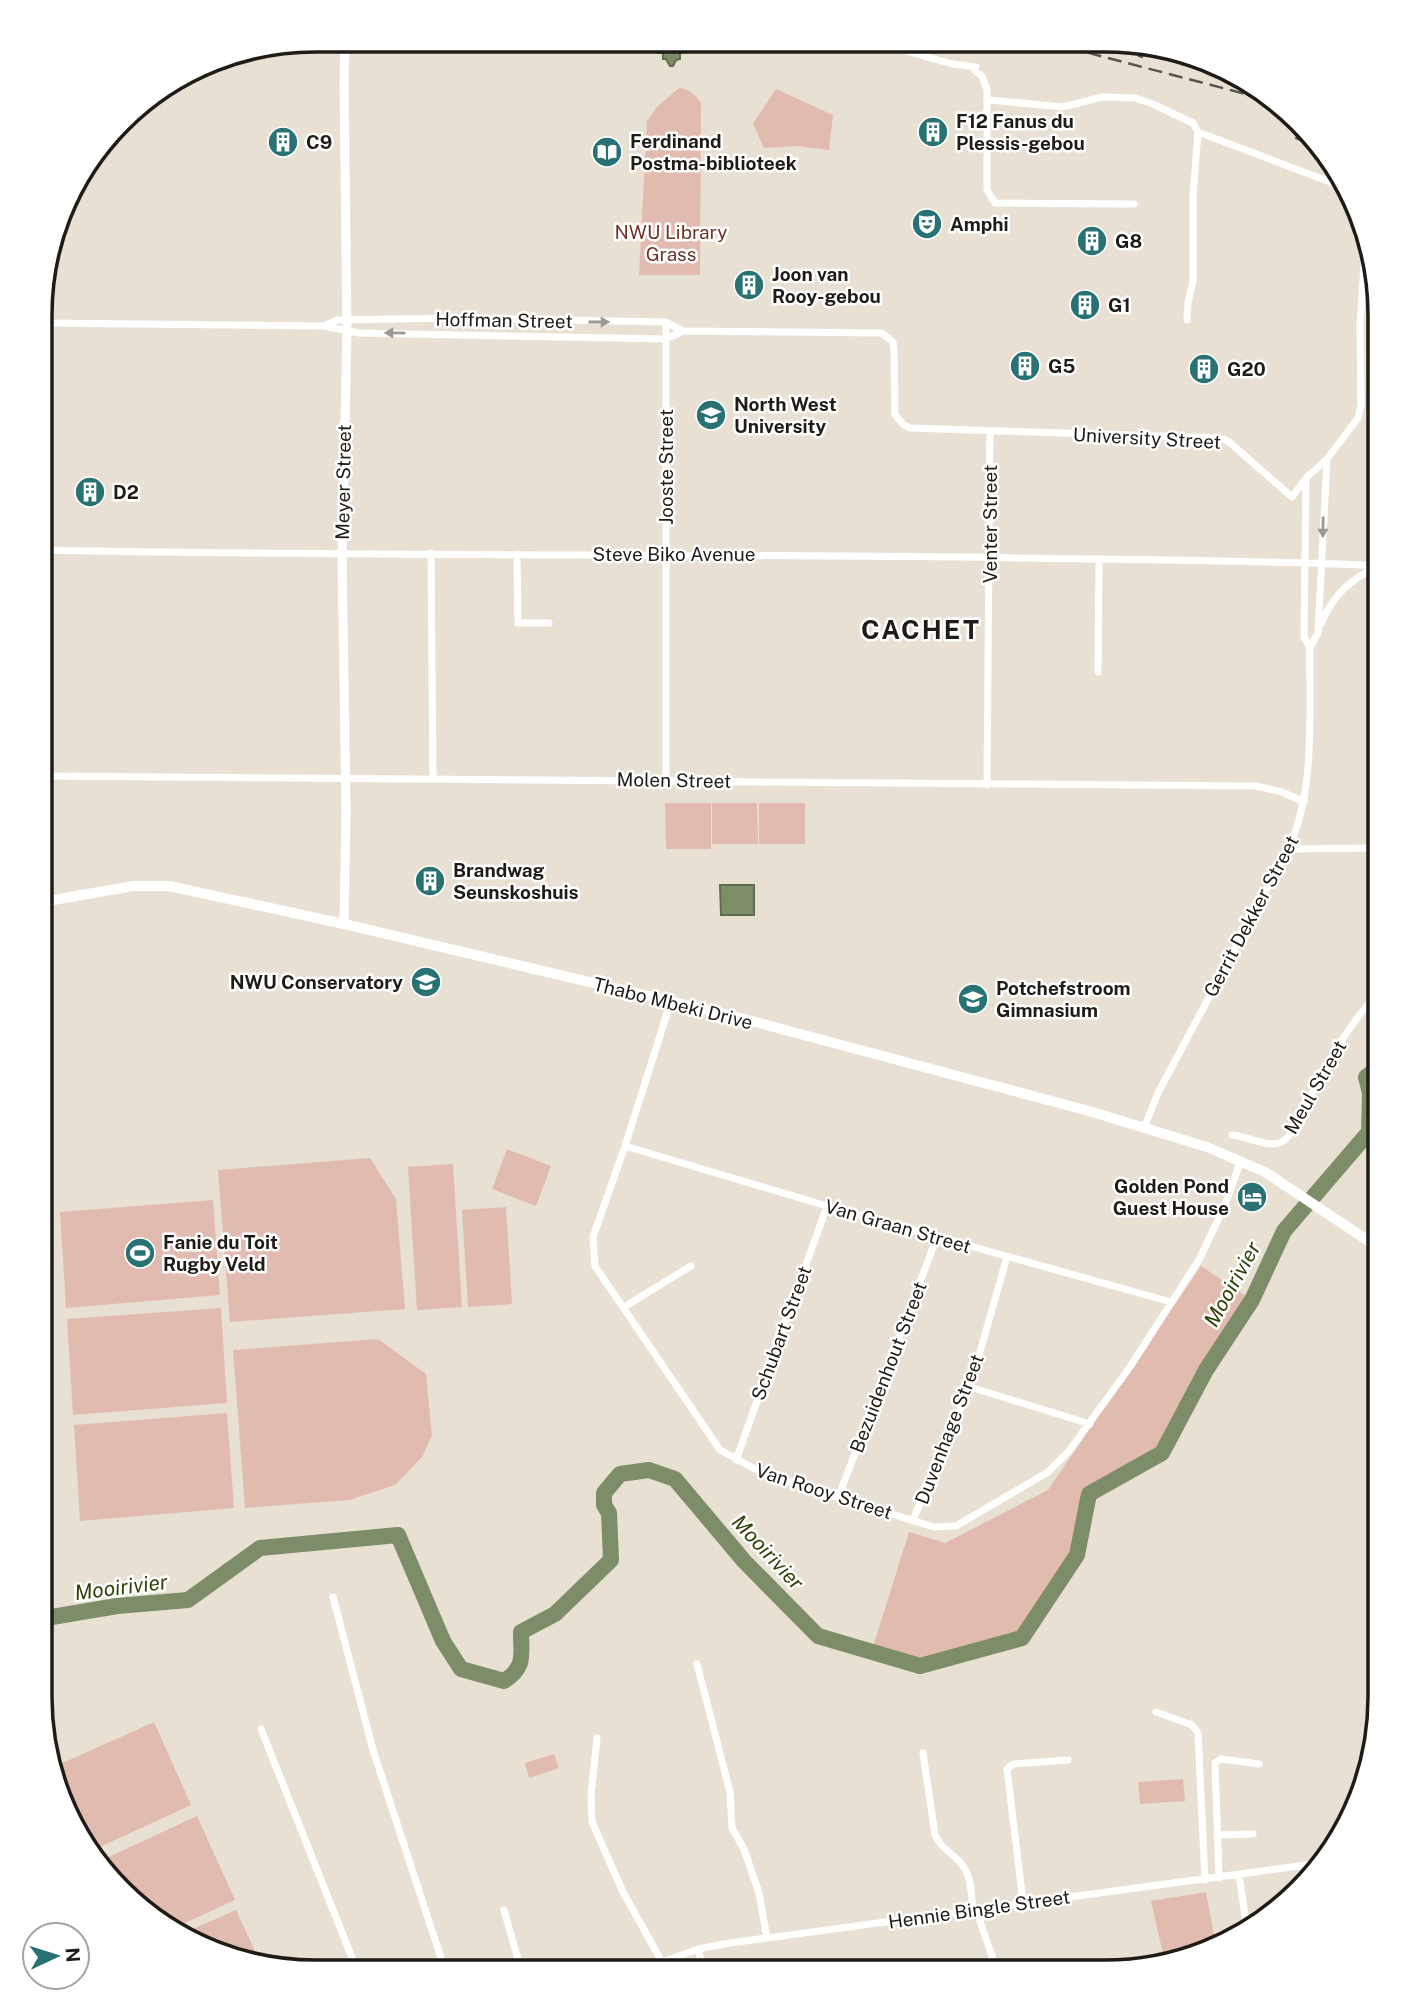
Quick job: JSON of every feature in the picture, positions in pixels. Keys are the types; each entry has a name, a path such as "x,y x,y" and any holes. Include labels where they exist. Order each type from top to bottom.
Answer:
{"main road":[{"name":"Thabo Mbeki Drive","path":"52,900 133,886 153,885 190,890 671,1001 1088,1111 1207,1147 1241,1160 1290,1188 1368,1241"}],"street":[{"name":"Meyer Street","path":"344,924 342,553 347,331 345,52"},
{"path":"909,52 952,64 976,67 975,71 985,82 988,100 987,190 995,203 1135,204"},
{"path":"988,100 1063,107 1102,97 1135,98 1188,119 1196,127 1193,281 1187,320"},
{"path":"1198,132 1331,182"},
{"name":"University Street","path":"873,332 882,333 893,342 895,415 910,428 1220,438 1228,441 1292,497 1355,424 1360,412 1360,325 1364,273"},
{"name":"Hoffman Street","path":"323,326 337,320 452,318 666,322 683,331"},
{"name":"Jooste Street","path":"666,322 666,779"},
{"name":"Hoffman Street","path":"52,323 323,326 347,331 666,339 683,331 873,332"},
{"name":"Venter Street","path":"987,785 990,431"},
{"name":"Gerrit Dekker Street","path":"1144,1128 1152,1105 1192,1026 1288,849 1300,821 1304,802 1310,649 1318,633 1327,459"},
{"name":"Gerrit Dekker Street","path":"1306,478 1304,637 1310,649"},
{"name":"Steve Biko Avenue","path":"52,550 990,557 1323,562 1368,565"},
{"path":"431,553 433,778"},
{"path":"517,554 518,623 549,623"},
{"path":"1098,672 1099,559"},
{"path":"1318,633 1327,607 1336,594 1368,571"},
{"name":"Molen Street","path":"52,776 666,779 987,785 1256,786 1282,792 1304,802"},
{"path":"1288,849 1368,848"},
{"name":"Van Rooy Street","path":"671,1001 593,1237 595,1266 720,1450 755,1469 934,1527 956,1526 1048,1472 1069,1451 1090,1424 1200,1258 1241,1160"},
{"name":"Meul Street","path":"1232,1135 1270,1143 1285,1139 1295,1126 1332,1054 1354,1020 1368,1005"},
{"name":"Van Graan Street","path":"625,1146 827,1206 1171,1302"},
{"name":"Schubart Street","path":"736,1460 827,1206"},
{"name":"Bezuidenhout Street","path":"838,1498 937,1237"},
{"name":"Duvenhage Street","path":"913,1520 970,1387 1007,1257"},
{"path":"624,1307 691,1266"},
{"path":"970,1387 1090,1424"},
{"path":"333,1597 373,1750 442,1960"},
{"path":"696,1664 730,1792 732,1828 744,1849 759,1893 766,1938"},
{"path":"1156,1712 1192,1725 1198,1733 1205,1880"},
{"path":"261,1729 353,1960"},
{"path":"597,1738 591,1795 592,1822 623,1892 661,1960"},
{"path":"923,1753 935,1835 940,1845 965,1868 975,1910 993,1960"},
{"path":"1219,1878 1214,1763 1220,1759 1259,1764"},
{"path":"1024,1902 1007,1769 1013,1764 1068,1760"},
{"path":"1217,1835 1253,1834"},
{"name":"Hennie Bingle Street","path":"668,1960 698,1949 766,1938 1306,1865"},
{"path":"1239,1875 1246,1918"},
{"path":"504,1910 518,1960"},
{"path":"698,1949 701,1960"}],"green space":[{"name":"NWU Library Grass","path":"679,88 692,92 701,103 700,275 639,275 647,121 657,107"},
{"path":"776,89 833,115 829,150 797,146 764,148 753,124"},
{"path":"665,803 711,803 711,849 666,849"},
{"path":"712,803 757,803 758,844 712,844"},
{"path":"759,803 805,803 805,844 759,844"},
{"path":"507,1149 551,1166 536,1206 492,1189"},
{"path":"370,1158 396,1199 405,1309 230,1322 218,1170"},
{"path":"453,1164 462,1307 417,1310 408,1167"},
{"name":"Fanie du Toit Rugby Veld","path":"213,1200 220,1295 66,1308 60,1212"},
{"path":"506,1207 512,1304 468,1307 462,1210"},
{"path":"1201,1266 1252,1300 1206,1370 1162,1453 1089,1494 1077,1555 1022,1638 920,1666 872,1650 909,1532 945,1543 1048,1490"},
{"path":"221,1308 227,1403 73,1415 67,1319"},
{"path":"378,1339 426,1374 432,1436 422,1457 395,1485 349,1500 245,1508 233,1350"},
{"path":"227,1413 234,1508 80,1521 74,1425"},
{"path":"154,1722 191,1805 100,1847 80,1813 61,1764"},
{"path":"554,1754 559,1768 529,1778 525,1763"},
{"path":"1183,1779 1185,1801 1140,1804 1138,1782"},
{"path":"197,1816 235,1900 184,1924 142,1894 107,1858"},
{"path":"1206,1892 1214,1935 1189,1946 1163,1953 1151,1901"},
{"path":"236,1910 256,1953 231,1946 193,1929"}],"shaded area":[{"path":"684,52 680,53 680,59 676,60 673,66 663,59 663,53 659,53"},
{"path":"720,885 754,885 754,915 721,915"}],"waterway":[{"name":"Mooirivier","path":"1368,1075 1368,1085"},
{"name":"Mooirivier","path":"52,1617 117,1606 188,1600 260,1548 398,1535 443,1641 461,1669 504,1681 516,1671 521,1660 521,1632 555,1614 611,1560 609,1513 604,1505 604,1493 620,1474 649,1470 675,1479 744,1561 818,1636 920,1666 1022,1638 1077,1555 1089,1494 1162,1453 1206,1370 1252,1300 1284,1231 1368,1133"}],"railway":[{"path":"1085,52 1246,94"},
{"path":"1135,55 1143,57"}],"place":[{"name":"F12 Fanus du Plessis-gebou","path":"933,132"},
{"name":"C9","path":"283,142"},
{"name":"Ferdinand Postma-biblioteek","path":"607,152"},
{"name":"Amphi","path":"927,224"},
{"name":"G8","path":"1092,241"},
{"name":"Joon van Rooy-gebou","path":"749,285"},
{"name":"G1","path":"1085,305"},
{"name":"G5","path":"1025,366"},
{"name":"G20","path":"1204,369"},
{"name":"North West University","path":"711,415"},
{"name":"D2","path":"90,492"},
{"name":"Brandwag Seunskoshuis","path":"430,881"},
{"name":"NWU Conservatory","path":"426,982"},
{"name":"Potchefstroom Gimnasium","path":"973,999"},
{"name":"Golden Pond Guest House","path":"1252,1197"},
{"name":"Fanie du Toit Rugby Veld","path":"140,1253"}],"district":[{"name":"CACHET","path":"921,629"}]}
